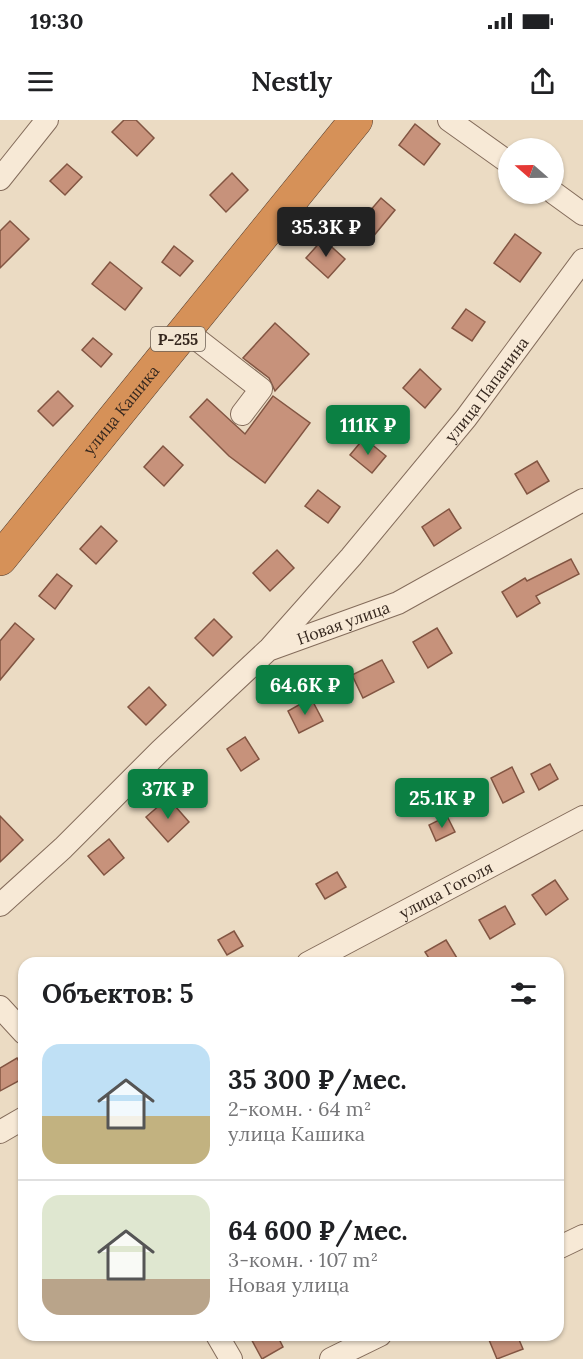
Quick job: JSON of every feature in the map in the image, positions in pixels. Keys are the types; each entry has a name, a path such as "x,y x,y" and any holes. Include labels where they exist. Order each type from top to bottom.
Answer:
{"highway":[{"name":"улица Кашика","path":"0,559 356,120"}],"street":[{"path":"0,179 47,120"},
{"path":"449,120 498,155"},
{"path":"564,200 583,214"},
{"name":"улица Папанина","path":"268,650 351,557 466,418 583,260"},
{"path":"185,330 261,389 242,414"},
{"name":"Новая улица","path":"0,905 63,848 161,750 268,650 398,603 583,500"},
{"name":"улица Гоголя","path":"319,957 583,817"},
{"path":"0,1007 18,1026"},
{"path":"0,1132 18,1122"},
{"path":"564,1245 583,1236"},
{"path":"220,1341 231,1359"},
{"path":"331,1359 368,1341"}],"building":[{"path":"124,120 136,120 154,138 137,156 112,132"},
{"path":"415,124 440,144 424,165 399,145"},
{"path":"67,164 82,177 65,195 50,181"},
{"path":"232,173 248,190 226,212 210,195"},
{"path":"381,198 395,210 372,238 357,226"},
{"path":"10,221 29,239 0,268 0,231"},
{"path":"515,234 541,253 520,282 494,263"},
{"path":"323,239 345,259 328,278 306,258"},
{"path":"174,246 193,261 180,276 162,262"},
{"path":"110,262 142,288 125,310 92,284"},
{"path":"466,309 485,322 472,341 452,328"},
{"path":"275,323 309,354 275,391 269,378 243,358"},
{"path":"93,338 112,354 101,367 82,350"},
{"path":"420,369 441,389 425,408 403,388"},
{"path":"58,391 73,406 53,426 38,411"},
{"path":"273,396 310,423 265,483 229,456 190,417 207,399 245,434"},
{"path":"364,438 386,456 372,473 350,455"},
{"path":"163,446 183,465 164,486 144,467"},
{"path":"537,461 549,481 527,494 515,474"},
{"path":"318,490 340,507 328,523 305,506"},
{"path":"449,509 461,528 434,546 422,527"},
{"path":"101,526 117,541 96,564 80,549"},
{"path":"277,550 294,568 270,591 253,573"},
{"path":"571,559 579,574 536,596 540,603 517,617 502,592 525,578 527,581"},
{"path":"57,574 72,586 55,609 39,596"},
{"path":"214,619 232,637 213,656 195,638"},
{"path":"15,623 34,639 0,680 0,641"},
{"path":"437,628 452,653 428,668 413,642"},
{"path":"382,660 394,682 363,698 352,675"},
{"path":"149,687 166,705 146,725 128,707"},
{"path":"311,698 323,721 299,733 288,711"},
{"path":"245,737 259,759 241,771 227,749"},
{"path":"550,764 558,779 539,790 531,774"},
{"path":"512,767 524,792 503,803 491,778"},
{"path":"168,798 189,822 168,842 146,817"},
{"path":"0,816 23,840 0,862"},
{"path":"447,816 455,832 436,841 429,825"},
{"path":"109,839 124,858 104,875 88,856"},
{"path":"337,872 346,887 325,899 316,884"},
{"path":"555,880 568,899 546,915 532,895"},
{"path":"505,906 515,924 490,939 479,920"},
{"path":"234,931 243,946 227,955 218,940"},
{"path":"446,940 456,957 428,957 425,952"},
{"path":"17,1058 18,1060 18,1081 0,1091 0,1068"},
{"path":"252,1341 280,1341 283,1347 262,1359"},
{"path":"490,1341 520,1341 523,1349 497,1359"}]}
